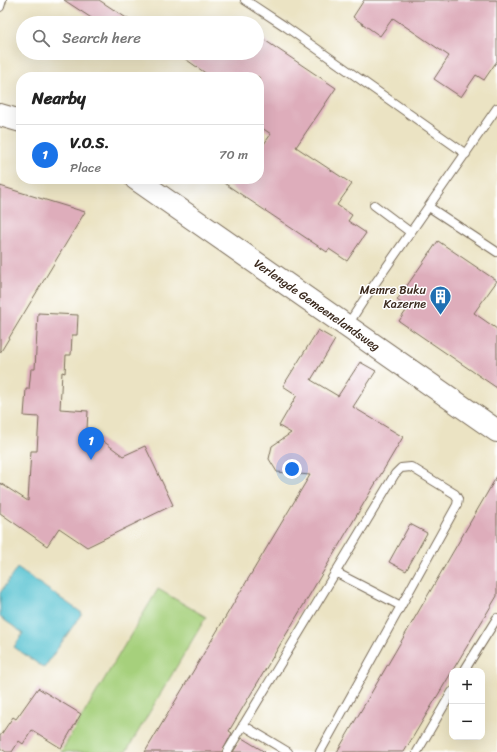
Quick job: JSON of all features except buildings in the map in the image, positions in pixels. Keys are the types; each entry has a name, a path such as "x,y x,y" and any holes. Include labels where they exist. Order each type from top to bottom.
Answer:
{"street":[{"path":"0,115 16,120"},
{"name":"Verlengde Gemeenelandsweg","path":"143,184 497,431"}],"lane":[{"path":"0,7 2,0"},
{"path":"245,0 286,27 466,154"},
{"path":"347,326 410,232 497,108"},
{"path":"374,205 410,232"},
{"path":"429,207 497,252"},
{"path":"227,752 397,470 406,466 415,469 455,494 458,502 320,752"},
{"path":"335,572 401,606"},
{"path":"466,668 497,618"},
{"path":"417,752 449,697"},
{"path":"243,725 288,752"}],"green space":[{"path":"158,589 206,617 126,752 61,752"}],"water":[{"path":"17,568 82,613 44,668 14,647 23,633 0,617 0,593"}],"place":[{"name":"Memre Buku Kazerne","path":"441,316"},
{"name":"V.O.S.","path":"91,460"}]}
